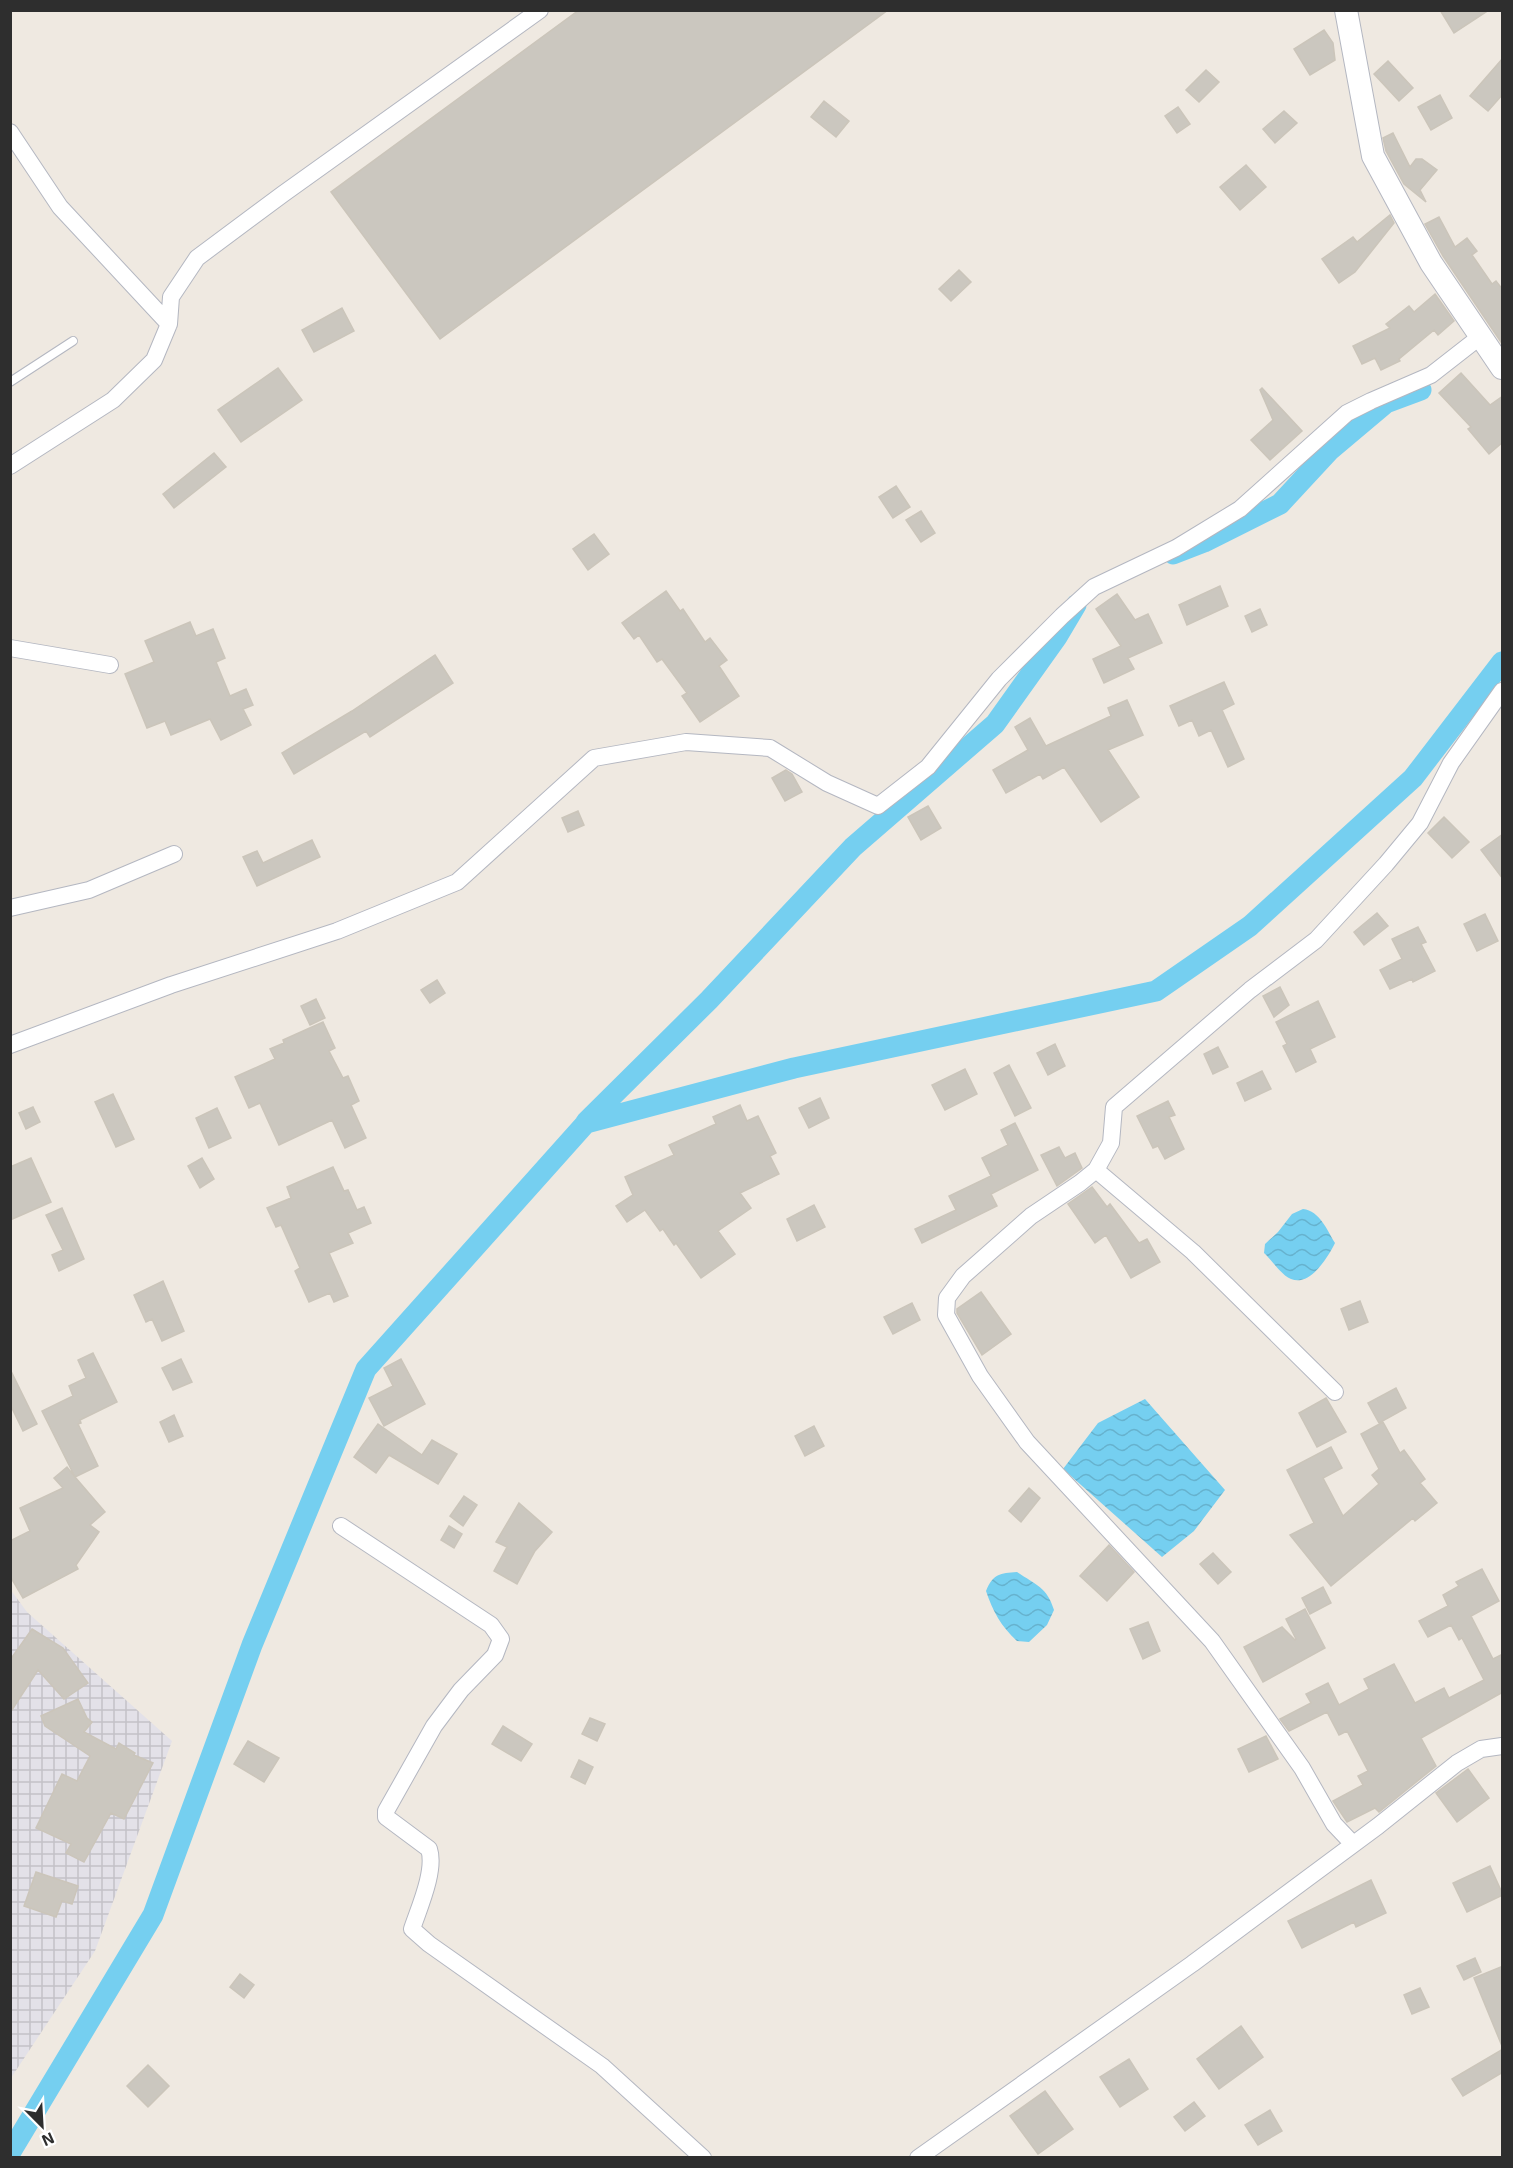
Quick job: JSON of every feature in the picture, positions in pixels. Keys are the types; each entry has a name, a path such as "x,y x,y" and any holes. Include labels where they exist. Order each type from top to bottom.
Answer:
{"main road":[{"path":"1346,10 1372,156 1431,263 1503,368"}],"street":[{"path":"10,466 113,400 154,360 169,324 171,297 197,258 540,10"},
{"path":"10,132 60,207 169,324"},
{"path":"10,1045 171,985 337,931 457,882 594,758 686,742 770,748 826,783 878,806 928,767 999,679 1062,616 1095,587 1176,548 1240,509 1347,413 1371,400 1431,375 1481,336"},
{"path":"10,648 110,665"},
{"path":"1352,1843 1334,1824 1302,1768 1212,1641 1027,1442 980,1376 946,1315 947,1298 963,1276 1030,1216 1080,1184 1096,1170 1111,1143 1114,1107 1250,990 1324,932 1420,823 1451,763 1503,691"},
{"path":"10,908 89,890 174,854"},
{"path":"1096,1170 1193,1252 1335,1392"},
{"path":"341,1526 491,1625 501,1639 495,1655 461,1690 434,1726 386,1811 386,1818 429,1849 431,1857 429,1873 412,1929 429,1944 602,2066 703,2157"},
{"path":"918,2157 1191,1964 1378,1826 1457,1763 1481,1749 1503,1746"}],"lane":[{"path":"10,382 73,341"}],"shaded area":[{"path":"10,1589 27,1612 172,1741 95,1951 11,2078"}],"water":[{"path":"1303,1209 1318,1217 1335,1243 1318,1269 1305,1279 1298,1280 1291,1279 1284,1274 1264,1253 1265,1244 1292,1214"},
{"path":"1145,1399 1225,1490 1194,1531 1162,1557 1063,1469 1098,1423"},
{"path":"1017,1572 1044,1591 1054,1610 1047,1625 1029,1642 1017,1641 1006,1630 986,1591 994,1578 1006,1573"}],"building":[{"path":"579,10 888,10 440,339 331,192"},
{"path":"1440,10 1489,10 1454,33"},
{"path":"1324,30 1333,43 1335,60 1310,75 1294,49"},
{"path":"1503,58 1503,94 1488,111 1470,96"},
{"path":"1388,61 1413,88 1399,101 1374,74"},
{"path":"1206,70 1219,82 1199,102 1186,90"},
{"path":"1440,95 1452,118 1431,130 1418,107"},
{"path":"824,101 849,121 836,137 811,117"},
{"path":"1178,107 1190,124 1177,133 1165,116"},
{"path":"1284,111 1297,123 1275,143 1263,129"},
{"path":"1393,133 1410,167 1416,159 1422,159 1437,170 1420,190 1426,202 1404,184 1386,151 1383,138"},
{"path":"1246,165 1266,187 1240,210 1220,187"},
{"path":"1390,215 1394,223 1355,272 1339,283 1322,259 1353,237 1357,242"},
{"path":"1439,217 1455,247 1467,238 1477,251 1472,255 1492,284 1496,281 1503,290 1503,345 1443,256 1425,224"},
{"path":"959,270 971,282 951,301 939,289"},
{"path":"1435,294 1454,321 1438,335 1434,330 1399,359 1400,361 1381,370 1375,358 1362,364 1353,346 1390,328 1386,324 1409,306 1414,312"},
{"path":"342,308 354,331 314,352 302,330"},
{"path":"278,368 302,400 241,442 218,410"},
{"path":"1461,373 1490,405 1503,396 1503,442 1489,454 1468,429 1471,427 1439,393"},
{"path":"1262,388 1302,431 1270,460 1251,440 1273,420 1260,390"},
{"path":"214,453 226,467 174,508 163,494"},
{"path":"896,486 910,507 893,518 879,497"},
{"path":"921,511 935,533 921,542 906,520"},
{"path":"594,534 609,554 588,570 573,549"},
{"path":"1220,586 1228,606 1187,625 1179,605"},
{"path":"666,591 680,611 683,609 705,642 710,638 727,660 719,666 739,696 700,722 682,696 687,693 662,659 657,662 639,635 634,639 622,623"},
{"path":"1117,594 1135,620 1148,614 1162,643 1128,658 1134,669 1104,683 1093,659 1121,646 1096,609"},
{"path":"1260,609 1267,625 1252,632 1245,616"},
{"path":"190,622 196,636 213,629 225,658 216,662 230,696 246,689 253,705 243,709 251,725 221,740 210,719 171,735 165,721 147,728 125,674 154,662 145,641"},
{"path":"435,655 453,683 370,737 366,731 294,774 282,753 352,711"},
{"path":"1224,682 1234,704 1222,710 1244,759 1228,767 1211,730 1199,736 1192,720 1179,726 1170,706"},
{"path":"1127,700 1143,735 1108,750 1139,797 1101,822 1064,767 1043,779 1040,774 1006,793 993,770 1028,750 1015,727 1030,718 1046,746 1111,716 1108,708"},
{"path":"786,770 792,774 802,792 785,801 772,778"},
{"path":"928,806 941,828 921,840 908,817"},
{"path":"578,811 584,825 568,832 562,818"},
{"path":"1444,817 1469,842 1452,858 1428,833"},
{"path":"1503,834 1503,879 1481,850"},
{"path":"312,840 320,857 257,886 243,857 257,851 263,863"},
{"path":"1377,913 1388,926 1364,945 1354,932"},
{"path":"1485,914 1498,941 1477,951 1464,924"},
{"path":"1418,927 1426,942 1421,944 1435,971 1413,982 1412,979 1390,989 1380,970 1402,959 1392,939"},
{"path":"437,980 445,993 430,1003 421,990"},
{"path":"1280,987 1289,1005 1274,1017 1263,996"},
{"path":"316,999 325,1018 310,1025 301,1006"},
{"path":"1318,1001 1335,1037 1310,1049 1316,1062 1296,1072 1283,1046 1287,1044 1276,1022"},
{"path":"323,1022 335,1048 329,1051 343,1078 348,1076 359,1101 351,1105 366,1138 345,1148 332,1120 279,1145 260,1103 249,1108 235,1077 275,1059 270,1049 284,1043 283,1040"},
{"path":"1055,1044 1065,1066 1048,1075 1037,1053"},
{"path":"1218,1047 1228,1067 1213,1074 1204,1054"},
{"path":"1009,1065 1031,1108 1015,1116 994,1073"},
{"path":"965,1069 977,1094 945,1110 932,1085"},
{"path":"1262,1071 1271,1089 1245,1101 1237,1083"},
{"path":"113,1094 134,1139 116,1147 95,1102"},
{"path":"820,1098 829,1118 809,1128 799,1108"},
{"path":"1168,1101 1175,1115 1169,1117 1184,1149 1165,1159 1158,1146 1153,1148 1137,1116"},
{"path":"740,1105 747,1121 758,1116 776,1153 770,1156 779,1174 740,1193 751,1208 718,1231 735,1254 701,1278 676,1243 674,1245 663,1229 660,1231 645,1210 627,1222 616,1206 633,1195 625,1177 674,1155 669,1145 716,1124 713,1117"},
{"path":"33,1107 40,1122 26,1129 19,1113"},
{"path":"217,1108 231,1138 209,1148 196,1118"},
{"path":"1015,1123 1038,1170 991,1194 997,1206 922,1243 915,1229 956,1210 949,1196 991,1176 982,1158 1008,1145 1001,1130"},
{"path":"1059,1147 1065,1158 1075,1153 1082,1168 1057,1186 1041,1155"},
{"path":"31,1158 51,1202 10,1220 10,1167"},
{"path":"202,1158 214,1179 200,1188 188,1166"},
{"path":"333,1167 344,1191 348,1190 357,1210 364,1207 371,1223 348,1233 353,1243 329,1253 348,1296 334,1302 330,1293 309,1302 295,1271 300,1268 281,1225 276,1227 267,1208 291,1198 287,1187"},
{"path":"1092,1187 1107,1207 1110,1204 1139,1243 1147,1239 1160,1262 1131,1278 1106,1235 1095,1243 1068,1204"},
{"path":"814,1205 825,1227 797,1241 787,1219"},
{"path":"62,1208 84,1259 59,1271 52,1255 63,1250 46,1215"},
{"path":"163,1281 184,1331 162,1341 152,1319 146,1322 134,1295"},
{"path":"981,1292 1011,1334 982,1355 957,1313 957,1309"},
{"path":"1360,1301 1368,1322 1349,1330 1341,1309"},
{"path":"912,1303 920,1320 893,1334 884,1317"},
{"path":"93,1353 117,1402 80,1420 81,1423 78,1424 98,1466 75,1477 42,1411 73,1396 69,1386 86,1378 78,1360"},
{"path":"181,1359 192,1382 173,1390 162,1368"},
{"path":"401,1359 425,1404 384,1426 369,1398 393,1386 384,1368"},
{"path":"10,1369 37,1424 23,1431 10,1404"},
{"path":"1396,1388 1406,1408 1379,1423 1368,1403"},
{"path":"1326,1398 1346,1432 1317,1447 1299,1413"},
{"path":"174,1415 183,1436 169,1442 160,1422"},
{"path":"1383,1422 1400,1453 1404,1450 1425,1479 1420,1483 1437,1503 1415,1521 1413,1518 1331,1586 1290,1535 1314,1523 1287,1470 1331,1447 1342,1468 1323,1478 1343,1516 1379,1484 1372,1475 1379,1469 1361,1434"},
{"path":"378,1424 422,1455 432,1440 457,1454 438,1484 389,1455 376,1473 354,1457"},
{"path":"814,1426 824,1446 805,1456 795,1436"},
{"path":"67,1467 105,1512 90,1525 99,1532 76,1565 78,1569 23,1598 10,1576 10,1541 30,1531 20,1508 63,1488 54,1478"},
{"path":"1029,1488 1040,1498 1021,1522 1009,1511"},
{"path":"464,1496 477,1505 463,1526 450,1516"},
{"path":"519,1503 552,1532 535,1551 517,1584 494,1571 507,1547 496,1542"},
{"path":"449,1526 462,1534 454,1548 441,1540"},
{"path":"1109,1545 1134,1572 1107,1601 1080,1576"},
{"path":"1213,1553 1231,1572 1218,1584 1200,1564"},
{"path":"1482,1569 1499,1601 1471,1616 1493,1659 1503,1654 1503,1692 1421,1738 1436,1766 1379,1812 1375,1808 1347,1822 1333,1801 1363,1785 1358,1776 1368,1771 1347,1731 1339,1735 1327,1712 1289,1731 1280,1719 1311,1703 1306,1694 1328,1683 1339,1705 1369,1689 1364,1679 1394,1664 1415,1703 1444,1688 1449,1698 1484,1680 1462,1638 1459,1640 1451,1625 1428,1637 1419,1621 1448,1606 1443,1595 1459,1586 1456,1582"},
{"path":"1323,1587 1331,1603 1310,1614 1302,1598"},
{"path":"1305,1609 1325,1648 1263,1682 1244,1647 1282,1627 1295,1640 1286,1619"},
{"path":"1148,1622 1160,1651 1143,1659 1130,1629"},
{"path":"32,1629 63,1648 88,1683 64,1699 38,1670 10,1713 10,1660"},
{"path":"78,1699 87,1718 92,1722 84,1732 116,1749 119,1743 135,1753 134,1755 153,1763 124,1819 111,1813 84,1862 66,1853 71,1844 36,1828 62,1774 77,1781 90,1756 45,1726 41,1716"},
{"path":"590,1718 605,1724 597,1741 582,1734"},
{"path":"503,1726 532,1744 521,1761 492,1744"},
{"path":"1266,1736 1278,1759 1249,1772 1238,1749"},
{"path":"248,1741 279,1758 264,1782 234,1764"},
{"path":"579,1760 593,1767 585,1784 571,1777"},
{"path":"1468,1769 1489,1798 1457,1822 1436,1793"},
{"path":"1490,1866 1503,1895 1467,1912 1453,1883"},
{"path":"36,1872 78,1886 72,1904 62,1901 56,1917 24,1906"},
{"path":"1371,1880 1386,1913 1356,1927 1354,1922 1302,1948 1288,1921"},
{"path":"1475,1958 1481,1972 1464,1980 1457,1966"},
{"path":"1503,1966 1503,2046 1502,2046 1474,1978"},
{"path":"240,1974 254,1985 244,1998 230,1987"},
{"path":"1420,1988 1429,2007 1412,2014 1404,1995"},
{"path":"1241,2026 1263,2057 1219,2089 1197,2059"},
{"path":"1503,2049 1503,2072 1463,2096 1452,2079"},
{"path":"1129,2059 1148,2089 1120,2107 1100,2077"},
{"path":"148,2065 169,2086 148,2107 127,2086"},
{"path":"1045,2091 1073,2129 1038,2154 1010,2116"},
{"path":"1194,2102 1205,2116 1185,2131 1174,2117"},
{"path":"1270,2110 1282,2131 1258,2145 1245,2125"}],"waterway":[{"path":"1173,554 1204,542 1280,504 1329,451 1386,403 1421,390"},
{"path":"586,1122 709,1000 853,847 995,724 1057,637 1076,605"},
{"path":"10,2153 153,1915 252,1645 366,1369 586,1123 794,1068 1156,991 1250,926 1413,778 1502,662"}]}
